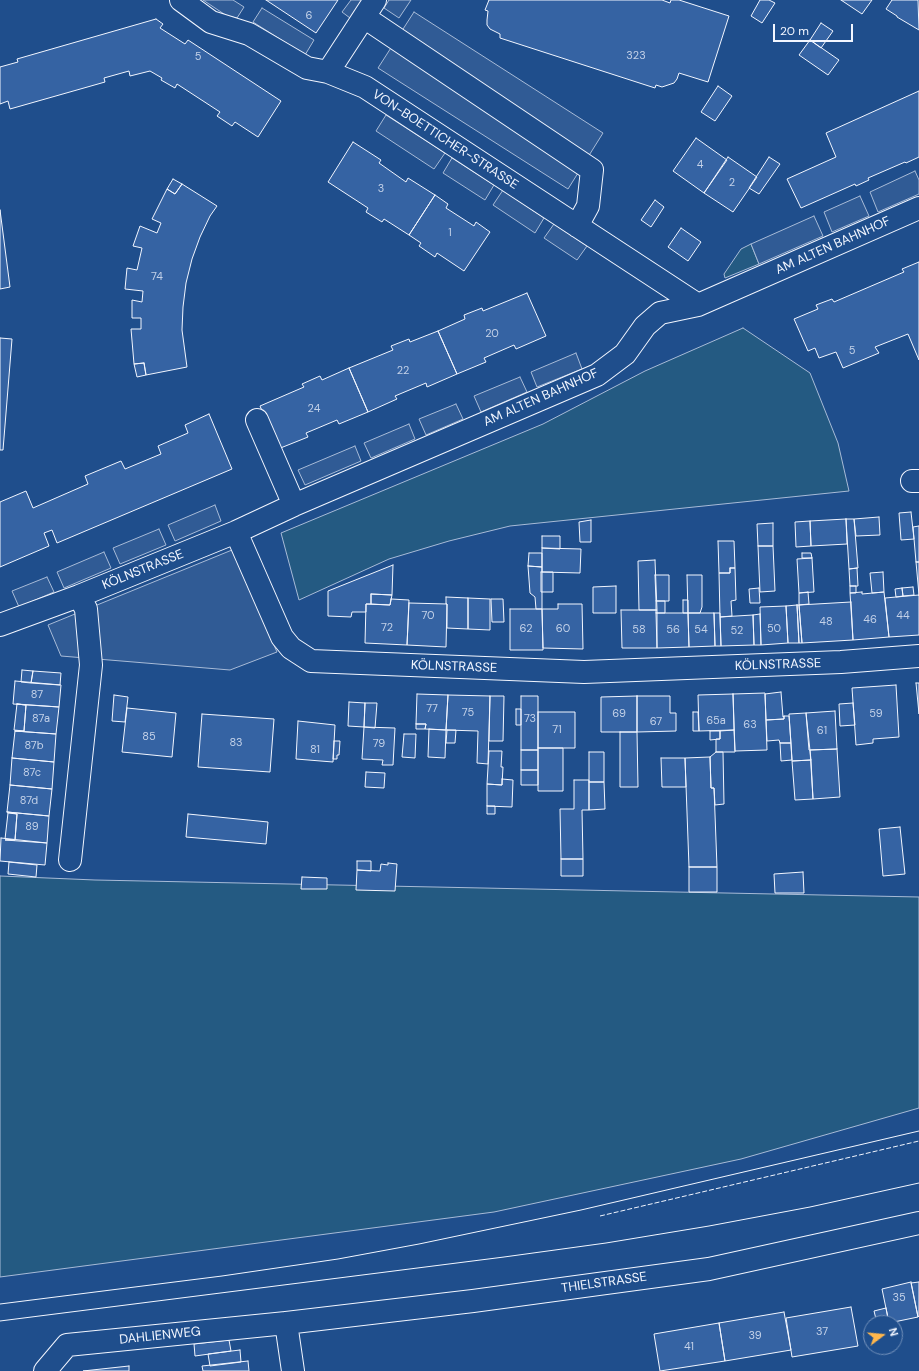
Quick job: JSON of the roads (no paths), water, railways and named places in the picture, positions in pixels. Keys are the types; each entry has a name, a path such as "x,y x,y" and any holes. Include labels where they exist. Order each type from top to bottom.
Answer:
{"street":[{"name":"VON-BOETTICHER-STRASSE","path":"181,0 211,22 249,34 307,68 328,72 364,87 698,305"},
{"path":"328,72 370,8 592,170 588,206 577,226"},
{"name":"AM ALTEN BAHNHOF","path":"236,532 294,505 597,375 625,354 645,326 660,313 698,305 919,209"},
{"path":"257,420 294,505"},
{"name":"KÖLNSTRASSE","path":"0,625 79,596 236,532 282,637 291,648 311,661 584,672 841,662 919,656"},
{"path":"70,860 91,665 86,609 79,596"},
{"name":"THIELSTRASSE","path":"286,1323 473,1301 709,1269 919,1223"},
{"path":"286,1323 293,1371"},
{"name":"DAHLIENWEG","path":"45,1371 67,1345 286,1323"}],"tram line":[{"path":"0,1304 222,1276 338,1259 419,1244 581,1210 919,1131"},
{"path":"0,1321 606,1243 810,1207 919,1183"}]}
